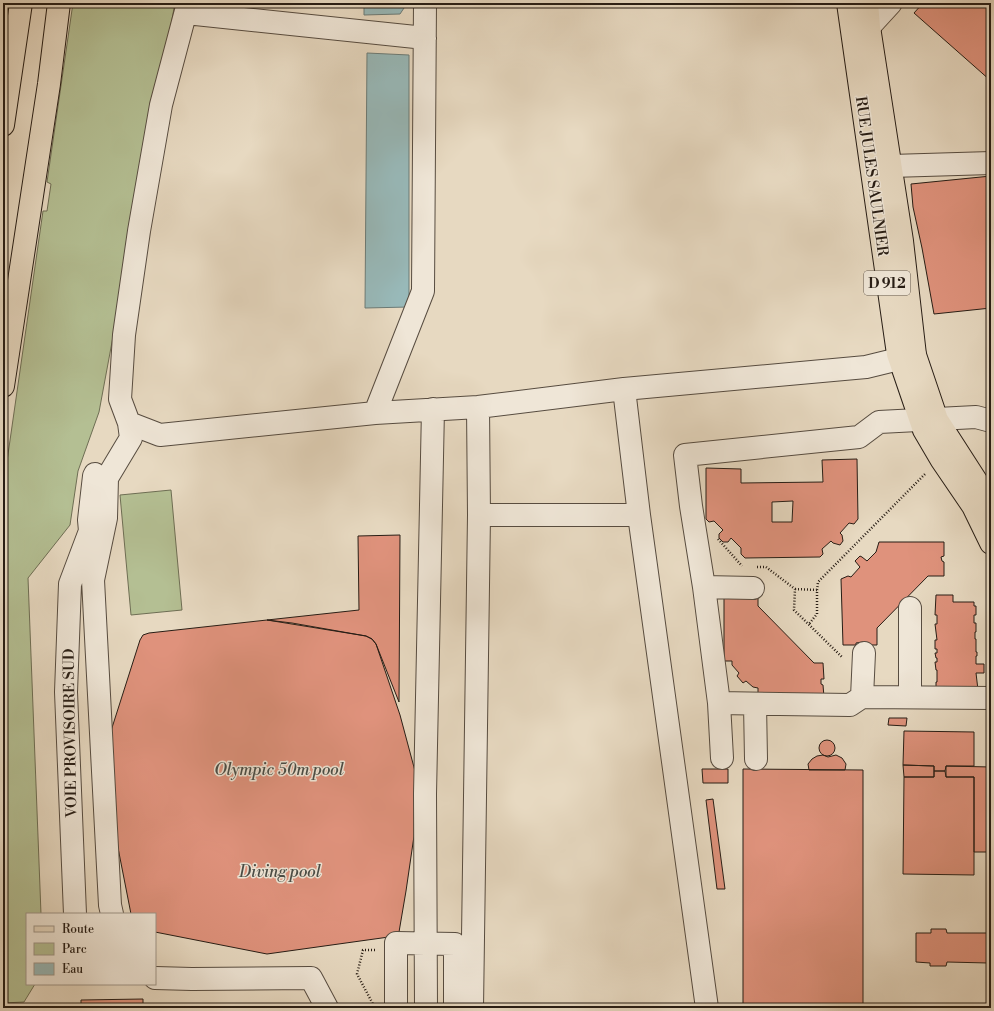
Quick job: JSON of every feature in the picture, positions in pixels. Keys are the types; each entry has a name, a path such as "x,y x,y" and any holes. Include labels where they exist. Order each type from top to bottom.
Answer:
{"main road":[{"path":"3,124 22,3"},
{"path":"3,386 49,84 59,3"},
{"name":"RUE JULES SAULNIER","path":"848,3 898,354 907,357"},
{"name":"RUE JULES SAULNIER","path":"867,3 869,27 902,241 907,357 929,420 982,490 991,508"},
{"name":"RUE JULES SAULNIER","path":"929,420 924,430 941,459 973,506 991,543"}],"street":[{"path":"375,413 423,291 425,3"},
{"path":"869,27 891,3"},
{"path":"112,913 110,905 93,580 106,518 108,478 130,438 129,423 120,399 125,328 139,231 160,105 187,8 425,38"},
{"path":"891,166 991,163"},
{"path":"129,423 160,435 375,413 478,407 624,389 866,367 907,357"},
{"path":"624,389 707,1008"},
{"path":"472,1008 479,515 478,407"},
{"path":"426,1008 426,786 433,409"},
{"path":"722,758 718,703 704,587 690,506 685,455 859,437 879,422 976,417 991,421"},
{"name":"VOIE PROVISOIRE SUD","path":"75,913 66,692 70,584 90,532 89,520 94,476 129,423"},
{"path":"479,515 640,515"},
{"path":"704,587 753,588"},
{"path":"910,608 910,697"},
{"path":"718,703 850,705 863,688 864,653"},
{"path":"863,688 910,697 991,698"},
{"path":"755,704 756,759"},
{"path":"396,1008 396,943 455,944 455,1008"},
{"path":"156,978 311,978 327,1008"}],"path":[{"path":"809,624 817,614 818,582 928,470 941,459"},
{"path":"716,536 741,566 747,566"},
{"path":"753,567 766,567 795,589 817,590"},
{"path":"795,589 794,610 809,624 863,688"},
{"path":"363,950 357,974 376,1008"}],"green space":[{"path":"73,3 175,3 99,412 78,471 70,525 28,578 41,913 26,913 26,985 34,985 24,1002 3,1003 3,489 43,211 47,211 51,184 47,182"},
{"path":"171,490 182,610 131,615 120,495"}],"water":[{"path":"364,3 406,3 406,5 400,14 364,15"},
{"path":"367,53 409,55 409,307 365,308"}],"building":[{"path":"923,3 991,3 991,81 914,13"},
{"path":"991,176 991,308 934,314 913,207 911,184"},
{"path":"857,459 858,519 854,524 849,523 840,533 843,541 840,545 831,541 822,549 823,554 820,557 745,558 741,554 741,548 731,538 728,542 723,542 719,538 719,534 723,530 714,521 709,522 706,519 706,468 741,469 741,483 823,482 822,460","holes":["793,501 792,522 772,522 772,502"]},
{"path":"400,535 399,702 376,644 372,639 366,636 267,620 359,610 358,536"},
{"path":"879,542 944,542 944,556 941,557 942,561 944,562 944,576 928,576 877,628 877,645 862,645 863,642 856,643 856,645 843,645 841,579 848,576 851,577 860,567 855,561 860,556 867,561 876,552"},
{"path":"936,595 953,595 953,602 974,602 974,606 976,606 974,623 976,623 976,664 984,664 984,673 976,673 978,690 936,691"},
{"path":"724,596 758,596 758,606 814,663 823,663 824,679 821,679 821,684 823,685 824,697 758,696 758,688 753,687 746,681 743,683 737,676 739,673 732,665 732,661 724,661"},
{"path":"267,620 366,636 372,639 376,644 400,715 415,771 414,836 399,932 396,936 267,954 156,932 156,913 131,913 109,802 110,734 140,640 143,635 149,633"},
{"path":"889,718 907,718 906,726 888,725"},
{"path":"904,731 974,732 974,766 946,766 945,771 934,771 934,766 903,765"},
{"path":"824,740 830,740 835,745 833,754 830,756 824,756 819,751 819,745"},
{"path":"823,755 828,757 836,755 842,758 846,764 845,770 809,770 808,764 812,759"},
{"path":"903,765 934,766 934,777 904,777"},
{"path":"946,766 991,767 991,852 974,852 974,777 946,777"},
{"path":"702,769 728,769 728,783 703,783"},
{"path":"743,769 863,770 863,1008 743,1008"},
{"path":"934,771 945,771 946,777 974,777 974,875 903,874 904,777 934,777"},
{"path":"713,799 725,889 717,889 706,800"},
{"path":"931,929 946,929 947,933 988,933 988,963 947,962 946,966 930,966 930,963 916,962 916,933 931,933"},
{"path":"143,999 143,1008 81,1008 81,1000"}],"water label":[{"name":"Olympic 50m pool","path":"279,769"},
{"name":"Diving pool","path":"280,871"}]}
